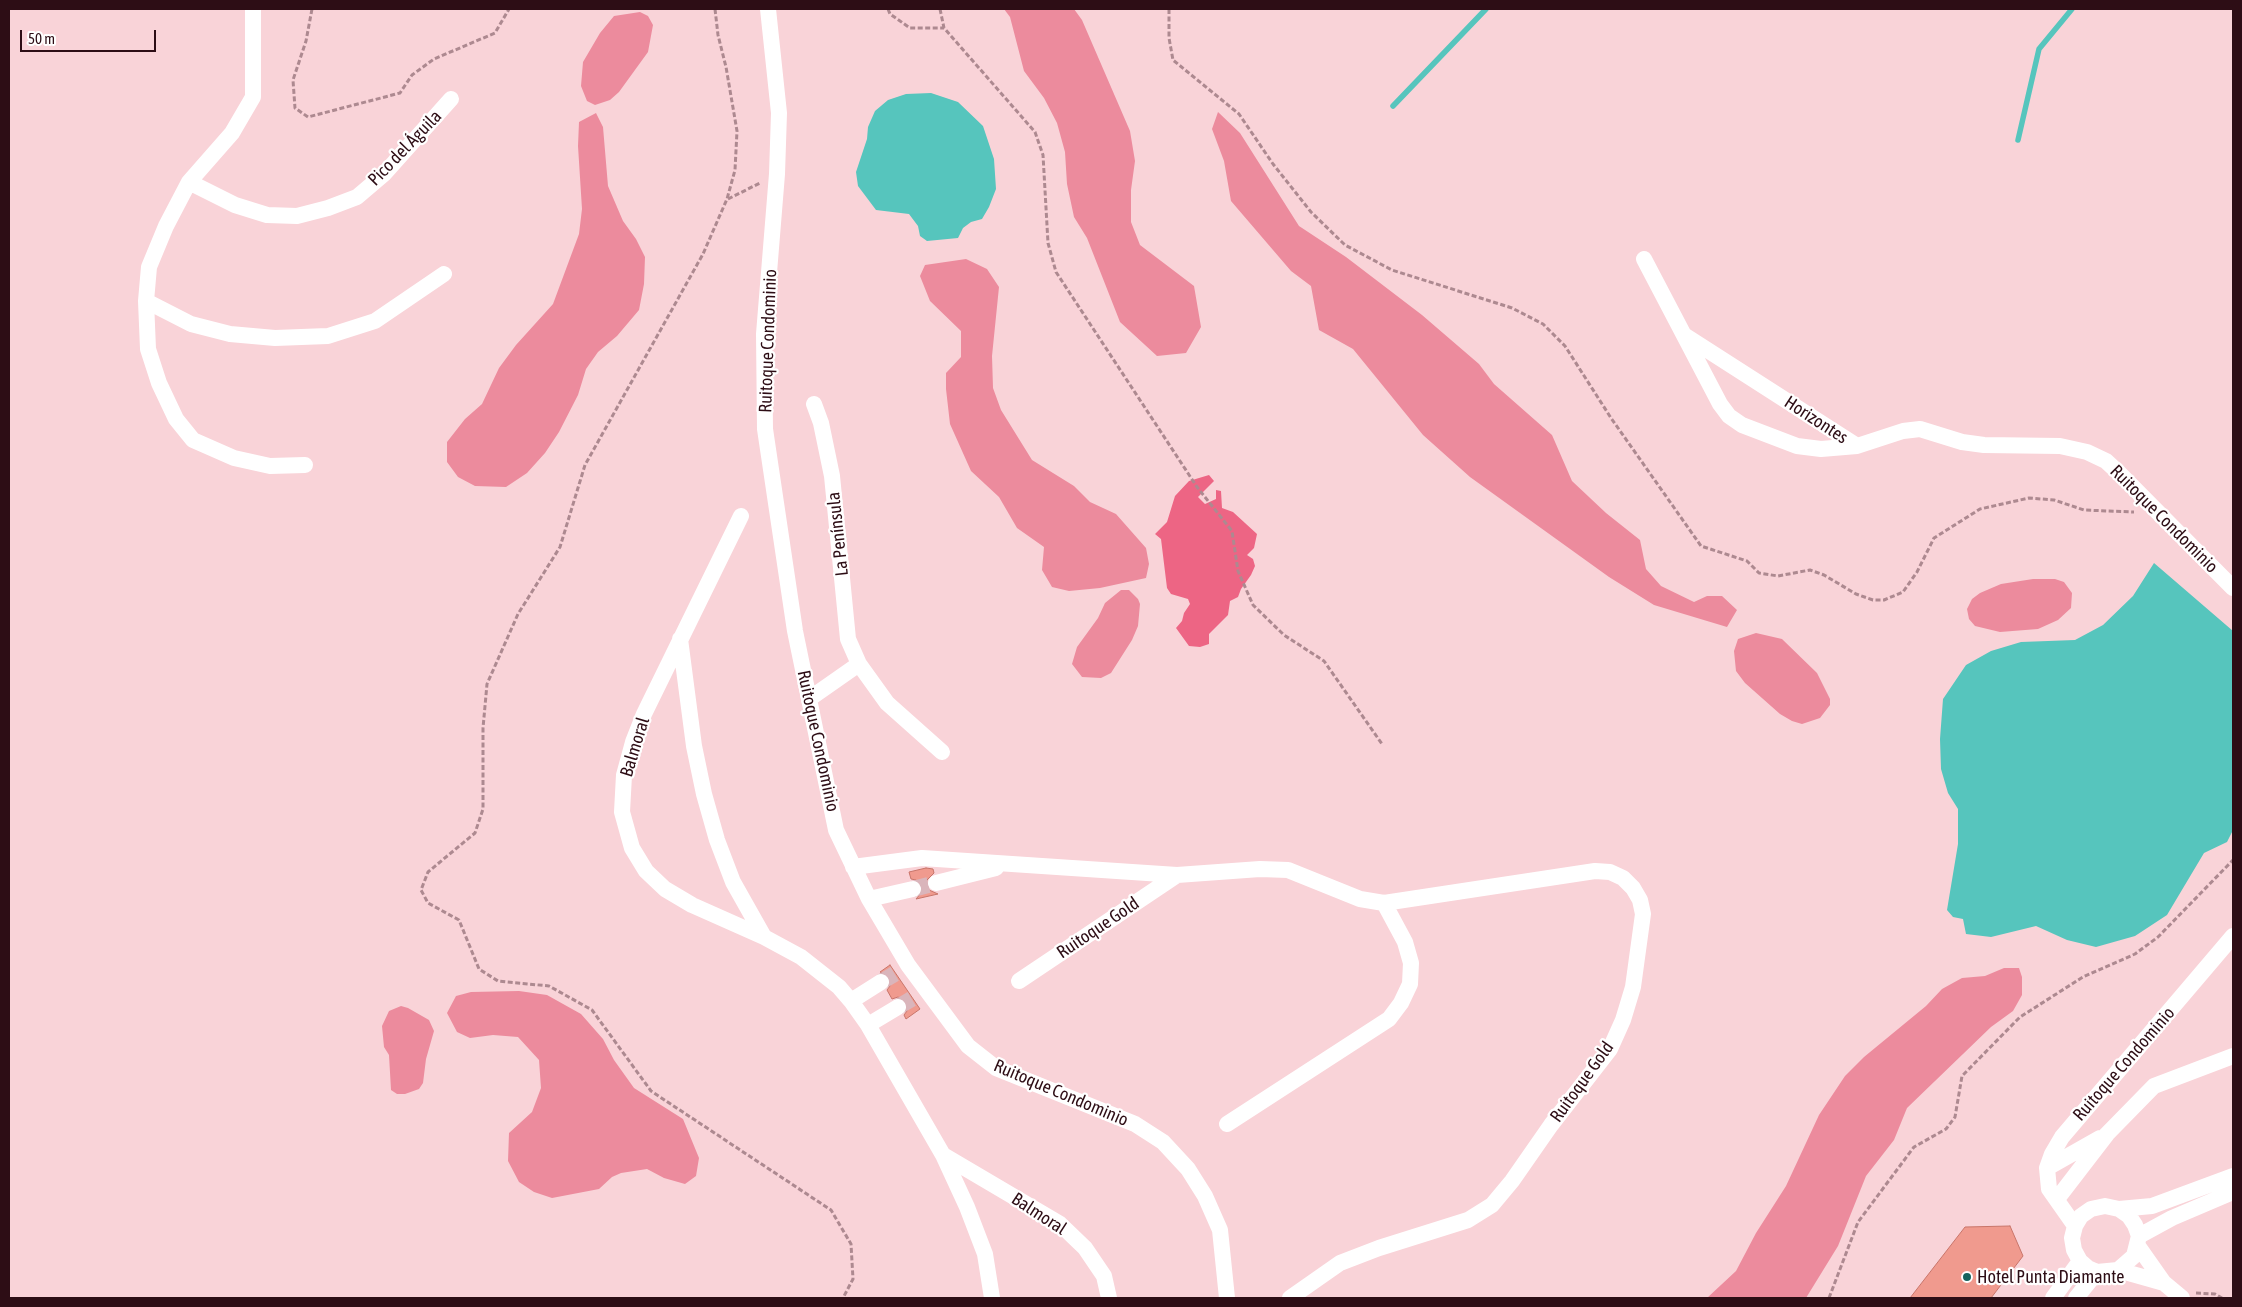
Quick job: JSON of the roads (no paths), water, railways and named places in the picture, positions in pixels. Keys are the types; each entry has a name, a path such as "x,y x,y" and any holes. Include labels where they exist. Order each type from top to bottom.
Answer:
{"street":[{"path":"253,9 253,98 232,133 189,182 166,226 149,267 146,301 148,348 158,383 176,419 193,440 243,460 270,466 305,465"},
{"name":"Ruitoque Condominio","path":"768,9 779,113 777,174 764,334 765,429 795,631 836,830 902,969 919,994 968,1046 996,1068 1135,1124 1163,1142 1188,1169 1205,1196 1220,1230 1227,1298"},
{"name":"Pico del Águila","path":"189,182 234,205 267,214 297,216 328,208 357,196 384,174 451,100"},
{"name":"Horizontes","path":"1644,259 1728,416 1742,425 1797,446 1840,450 1857,446"},
{"path":"146,301 191,324 230,334 275,338 328,336 375,321 444,274"},
{"name":"Horizontes","path":"1683,334 1857,446"},
{"name":"La Península","path":"814,404 821,423 832,476 848,639 859,664 888,703 942,752"},
{"name":"Ruitoque Condominio","path":"1857,446 1903,431 1920,429 1962,442 1984,445 2060,446 2078,450 2106,461 2233,588"},
{"name":"Balmoral","path":"741,516 644,714 633,742 624,775 622,812 632,848 646,871 665,889 692,905 764,937 822,972 851,1001 868,1025 943,1155 967,1207 985,1254 992,1298"},
{"name":"Balmoral","path":"680,639 694,746 707,803 733,882 764,937"},
{"path":"809,699 859,664"},
{"name":"Ruitoque Gold","path":"853,867 922,858 1177,875 1260,869 1288,870 1360,899 1384,903 1595,871 1610,872 1623,878 1633,888 1640,900 1643,914 1633,986 1623,1020 1610,1049 1551,1125 1512,1181 1492,1205 1468,1220 1379,1248 1340,1263 1290,1298"},
{"name":"Ruitoque Gold","path":"936,883 1011,864"},
{"name":"Ruitoque Gold","path":"1019,981 1177,875"},
{"path":"869,899 913,889"},
{"path":"1228,1124 1389,1019 1401,1003 1410,984 1410,963 1405,942 1384,903"},
{"name":"Ruitoque Condominio","path":"2046,1168 2062,1137 2233,936"},
{"path":"851,1001 881,982"},
{"path":"868,1025 898,1007"},
{"path":"2058,1201 2106,1134 2154,1086 2233,1056"},
{"path":"2075,1226 2048,1188 2046,1168 2106,1134"},
{"name":"Balmoral","path":"943,1155 1060,1224 1085,1248 1104,1276 1109,1298"},
{"path":"2058,1201 2091,1209 2105,1206 2119,1209 2152,1206 2233,1176"},
{"path":"2118,1270 2131,1260 2138,1241 2172,1218 2233,1192"},
{"path":"2091,1209 2082,1216 2075,1226 2072,1238 2074,1250 2080,1261 2097,1272 2118,1270 2164,1283 2187,1297"},
{"path":"2119,1209 2136,1224 2138,1241 2164,1283"},
{"path":"2053,1298 2080,1261"},
{"path":"2076,1298 2097,1272"}],"water":[{"path":"931,93 958,102 983,126 994,159 996,189 982,219 971,222 963,228 958,238 927,241 920,236 918,226 909,214 876,210 858,186 856,172 867,139 868,127 875,111 888,100 906,94"},
{"path":"2154,563 2233,631 2233,830 2227,842 2204,853 2167,915 2135,936 2096,947 2067,940 2036,926 1991,937 1966,934 1963,919 1953,917 1947,910 1958,844 1958,809 1948,793 1941,769 1940,739 1943,699 1966,665 1991,651 2021,642 2075,640 2103,625 2133,596"}],"waterway":[{"path":"1393,106 1486,9"},
{"path":"2018,140 2039,49 2072,9"}],"tunnel":[{"path":"913,889 936,883"},
{"path":"881,982 896,973"},
{"path":"898,1007 913,998"}],"place":[{"name":"Hotel Punta Diamante","path":"1967,1277"}]}
